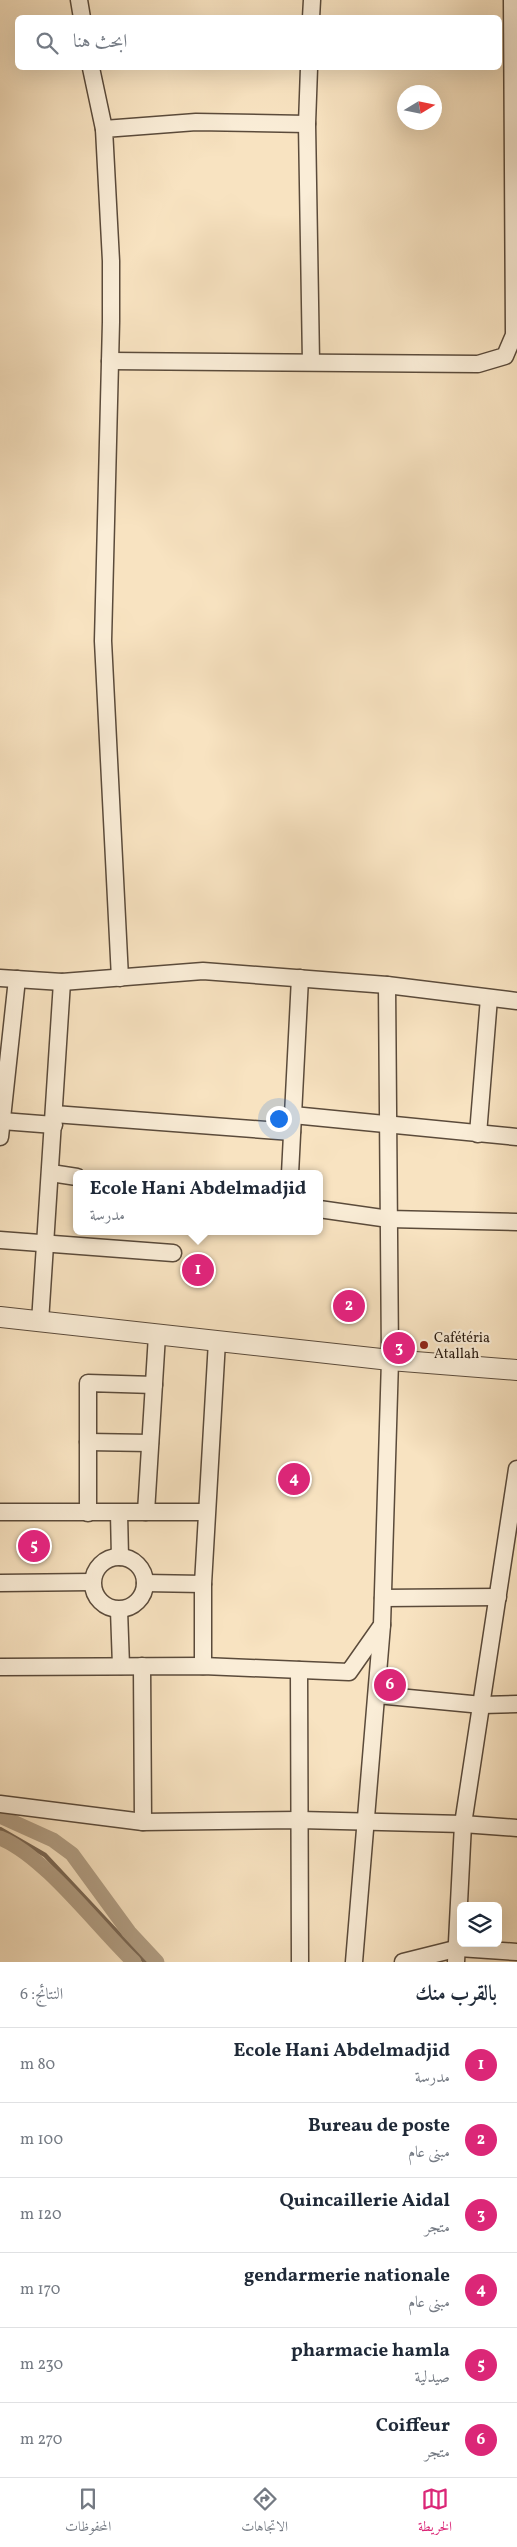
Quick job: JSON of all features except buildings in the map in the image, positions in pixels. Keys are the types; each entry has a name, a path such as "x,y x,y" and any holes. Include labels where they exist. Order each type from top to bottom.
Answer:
{"street":[{"path":"79,0 82,15"},
{"path":"311,15 312,0"},
{"path":"110,361 478,364 505,356 514,335 512,0"},
{"path":"91,70 104,129 111,262 102,640 120,978"},
{"path":"310,70 307,124 311,362"},
{"path":"104,129 196,122 307,124"},
{"path":"0,978 62,982 203,971 387,985 517,1001"},
{"path":"290,1170 300,978"},
{"path":"17,979 1,1129 54,1120 292,1132"},
{"path":"40,1322 62,982"},
{"path":"354,1962 365,1822 378,1695 383,1598 390,1360 387,985"},
{"path":"478,1134 490,998"},
{"path":"293,1115 388,1126 517,1137"},
{"path":"51,1173 73,1176"},
{"path":"323,1210 389,1219 517,1222"},
{"path":"0,1240 173,1253"},
{"path":"0,1317 390,1360 517,1370"},
{"path":"146,1512 157,1335"},
{"path":"203,1666 203,1584 216,1341"},
{"path":"88,1513 88,1383 154,1385"},
{"path":"88,1442 150,1443"},
{"path":"458,1955 463,1824 517,1469"},
{"path":"0,1512 206,1512"},
{"path":"119,1513 120,1556"},
{"path":"120,1556 134,1561 140,1567 145,1590 136,1603 119,1610 108,1608 101,1603 96,1597 92,1582 96,1569 101,1564 106,1560 120,1556"},
{"path":"0,1583 92,1582"},
{"path":"145,1583 203,1584"},
{"path":"383,1598 498,1597"},
{"path":"119,1610 121,1666"},
{"path":"0,1667 203,1666 349,1672 382,1625"},
{"path":"142,1666 143,1822"},
{"path":"299,1670 300,1962"},
{"path":"378,1695 482,1705 517,1704"},
{"path":"0,1804 143,1822 300,1820 463,1824 517,1828"},
{"path":"402,1962 458,1955 517,1952"}],"waterway":[{"path":"0,1816 53,1840 72,1854 129,1932 157,1962"},
{"path":"0,1829 45,1855 145,1962"},
{"path":"0,1838 17,1847 53,1876 134,1962"}],"place":[{"name":"Ecole Hani Abdelmadjid","path":"198,1270"},
{"name":"Bureau de poste","path":"349,1306"},
{"name":"Cafétéria Atallah","path":"424,1345"},
{"name":"Quincaillerie Aidal","path":"399,1348"},
{"name":"gendarmerie nationale","path":"294,1479"},
{"name":"pharmacie hamla","path":"34,1546"},
{"name":"Coiffeur","path":"390,1685"}]}
